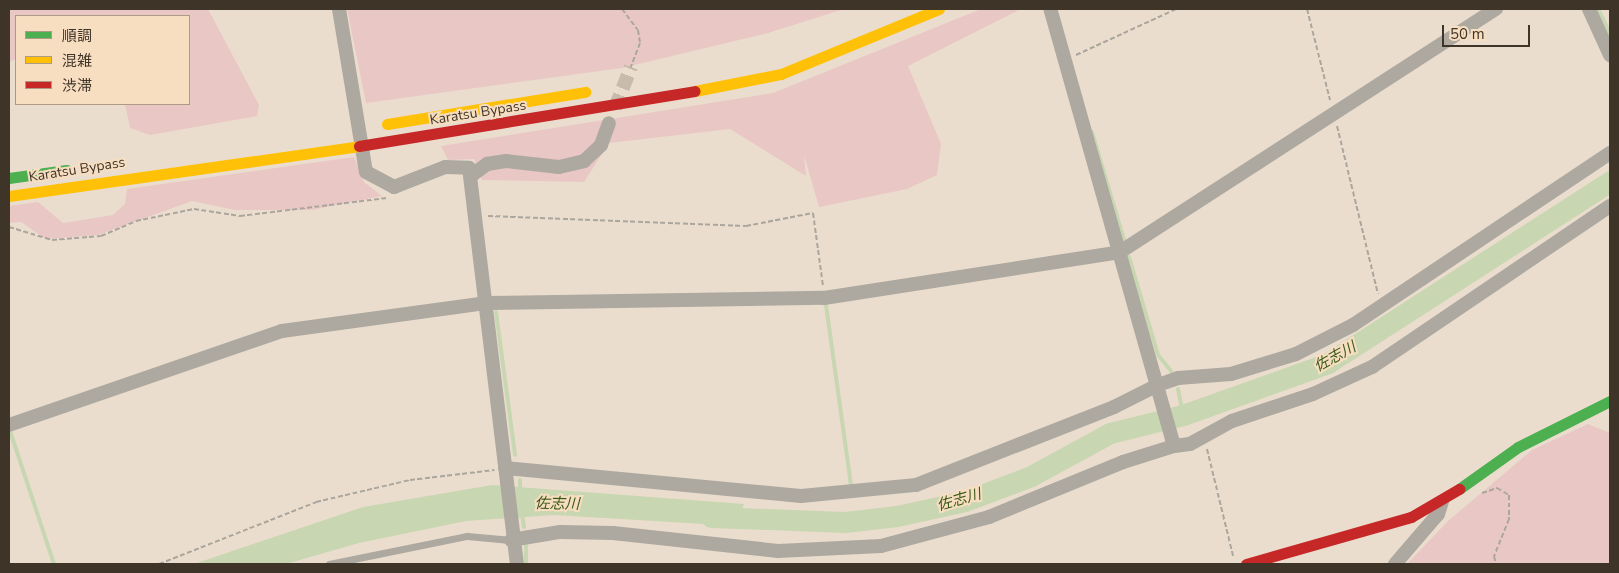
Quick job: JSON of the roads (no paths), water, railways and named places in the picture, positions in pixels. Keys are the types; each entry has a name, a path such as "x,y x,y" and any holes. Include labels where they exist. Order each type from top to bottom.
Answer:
{"main road":[{"path":"799,52 904,9"},
{"name":"Karatsu Bypass","path":"9,196 482,129 781,74 939,9"},
{"name":"Karatsu Bypass","path":"342,132 368,126 602,89"},
{"name":"Karatsu Bypass","path":"9,178 75,169"},
{"path":"1246,564 1411,517 1442,502 1518,447 1610,401"}],"street":[{"path":"339,9 368,126 360,145 366,172 394,187 457,165 469,168 472,175 505,468 511,540 517,564"},
{"path":"1050,9 1174,444"},
{"path":"9,425 282,331 487,303 824,298 1120,252 1496,9"},
{"path":"1589,9 1610,55"},
{"path":"472,175 487,164 506,161 559,168 584,161 601,145 609,123"},
{"path":"505,468 801,496 865,493 916,485 969,467 1159,388 1178,378 1231,374 1312,346 1353,325 1610,153"},
{"path":"511,540 560,532 613,533 778,551 881,546 981,520 1174,444 1190,444 1232,421 1313,394 1372,367 1610,206"},
{"path":"1395,564 1438,514 1442,502"}],"lane":[{"path":"329,564 467,536 511,540"}],"water":[{"path":"492,485 744,504 737,526 554,515 466,521 359,543 286,564 194,564 363,507"}],"waterway":[{"path":"1598,9 1610,34"},
{"path":"1092,132 1124,240"},
{"name":"佐志川","path":"711,517 845,522 897,516 965,501 1031,476 1110,433 1183,415 1328,363 1610,181"},
{"path":"1129,257 1158,355 1171,371"},
{"path":"826,305 851,486"},
{"path":"496,312 515,455"},
{"path":"1178,389 1183,415"},
{"path":"10,431 54,564"},
{"path":"520,480 520,492"},
{"path":"522,514 524,527"},
{"path":"526,545 526,564"}],"tunnel":[{"path":"615,108 631,67"}]}
